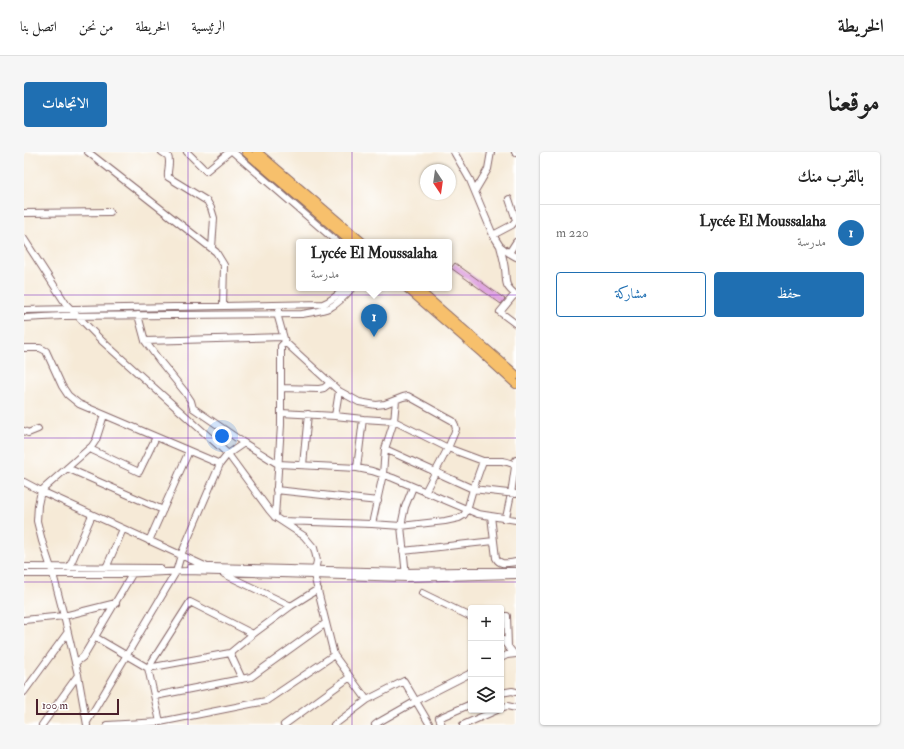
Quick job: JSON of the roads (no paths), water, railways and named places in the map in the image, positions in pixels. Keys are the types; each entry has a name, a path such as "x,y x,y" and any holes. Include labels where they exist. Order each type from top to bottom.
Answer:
{"main road":[{"path":"246,152 348,239"},
{"path":"257,152 358,239"},
{"path":"410,291 516,384"},
{"path":"419,291 516,375"}],"street":[{"path":"88,152 216,252 224,265 223,306"},
{"path":"162,152 168,156 170,160 167,172 168,177 207,201 211,208 214,218 212,248"},
{"path":"187,152 206,171 229,152"},
{"path":"234,152 334,239"},
{"path":"454,152 470,180 493,235 500,246 506,284 515,294 500,312 516,324"},
{"path":"475,191 488,169 491,152"},
{"path":"493,235 512,225 516,220 508,200"},
{"path":"24,213 110,212"},
{"path":"24,239 66,304 102,342 228,454 263,503 275,516 304,536 314,548 317,561 314,572 334,655 367,700"},
{"path":"509,252 516,242"},
{"path":"500,246 516,257"},
{"path":"24,310 323,304 339,295 342,291"},
{"path":"24,318 138,315 302,314 320,312 332,308 349,291"},
{"path":"279,304 278,317 284,340 339,391 360,402 376,405 385,404 408,396 453,421 456,429 448,448 425,492"},
{"path":"138,315 145,341 185,392 191,401 193,408 278,464 357,468 372,471 393,478 478,514 516,520"},
{"path":"145,341 284,340"},
{"path":"275,516 281,425 281,346 284,340"},
{"path":"24,348 40,348 46,351 62,386 68,395 79,404 220,464"},
{"path":"281,388 319,389 324,388 330,383"},
{"path":"336,416 339,391"},
{"path":"372,524 383,474 385,449 394,421 396,400"},
{"path":"281,413 394,421 448,448 483,461 516,463 513,494 506,518"},
{"path":"303,465 308,414"},
{"path":"87,723 78,675 64,616 37,521 41,491 90,449 96,440 104,415"},
{"path":"357,468 362,419"},
{"path":"24,431 28,433 38,429"},
{"path":"90,449 139,472 156,437"},
{"path":"87,723 176,570 220,464 228,454 244,443"},
{"path":"385,449 473,489 513,494"},
{"path":"149,541 189,451"},
{"path":"282,521 401,526 459,518 464,515 467,510 483,461"},
{"path":"67,468 163,510"},
{"path":"24,482 92,515 208,567"},
{"path":"406,575 401,526 404,507 413,487"},
{"path":"276,490 378,500"},
{"path":"69,568 92,515"},
{"path":"491,516 496,558 498,562 501,564 516,562"},
{"path":"106,568 123,529"},
{"path":"403,551 494,541"},
{"path":"24,567 52,571 176,570 221,572 314,572"},
{"path":"176,570 208,567 406,575 516,575"},
{"path":"24,574 69,568 106,568 134,571"},
{"path":"406,575 460,570 516,571"},
{"path":"75,663 83,657 134,571"},
{"path":"221,572 291,606"},
{"path":"95,638 148,668 230,653 291,606 318,589"},
{"path":"422,593 468,615"},
{"path":"160,722 148,668 190,602 253,634"},
{"path":"24,620 64,616 116,603"},
{"path":"504,616 507,616 508,647"},
{"path":"155,696 250,677 326,623"},
{"path":"24,692 67,633"},
{"path":"503,641 515,654"},
{"path":"230,653 242,679"},
{"path":"504,656 515,654"},
{"path":"107,725 160,722 266,701 334,655"},
{"path":"42,725 78,675"},
{"path":"375,725 416,701 468,675"},
{"path":"284,725 350,677"},
{"path":"334,725 367,700 404,681 430,725"},
{"path":"504,692 516,692"},
{"path":"442,725 439,718 468,705"},
{"path":"504,707 507,706 516,708"},
{"path":"463,725 490,713"}],"place":[{"name":"Lycée El Moussalaha","path":"374,337"}]}
